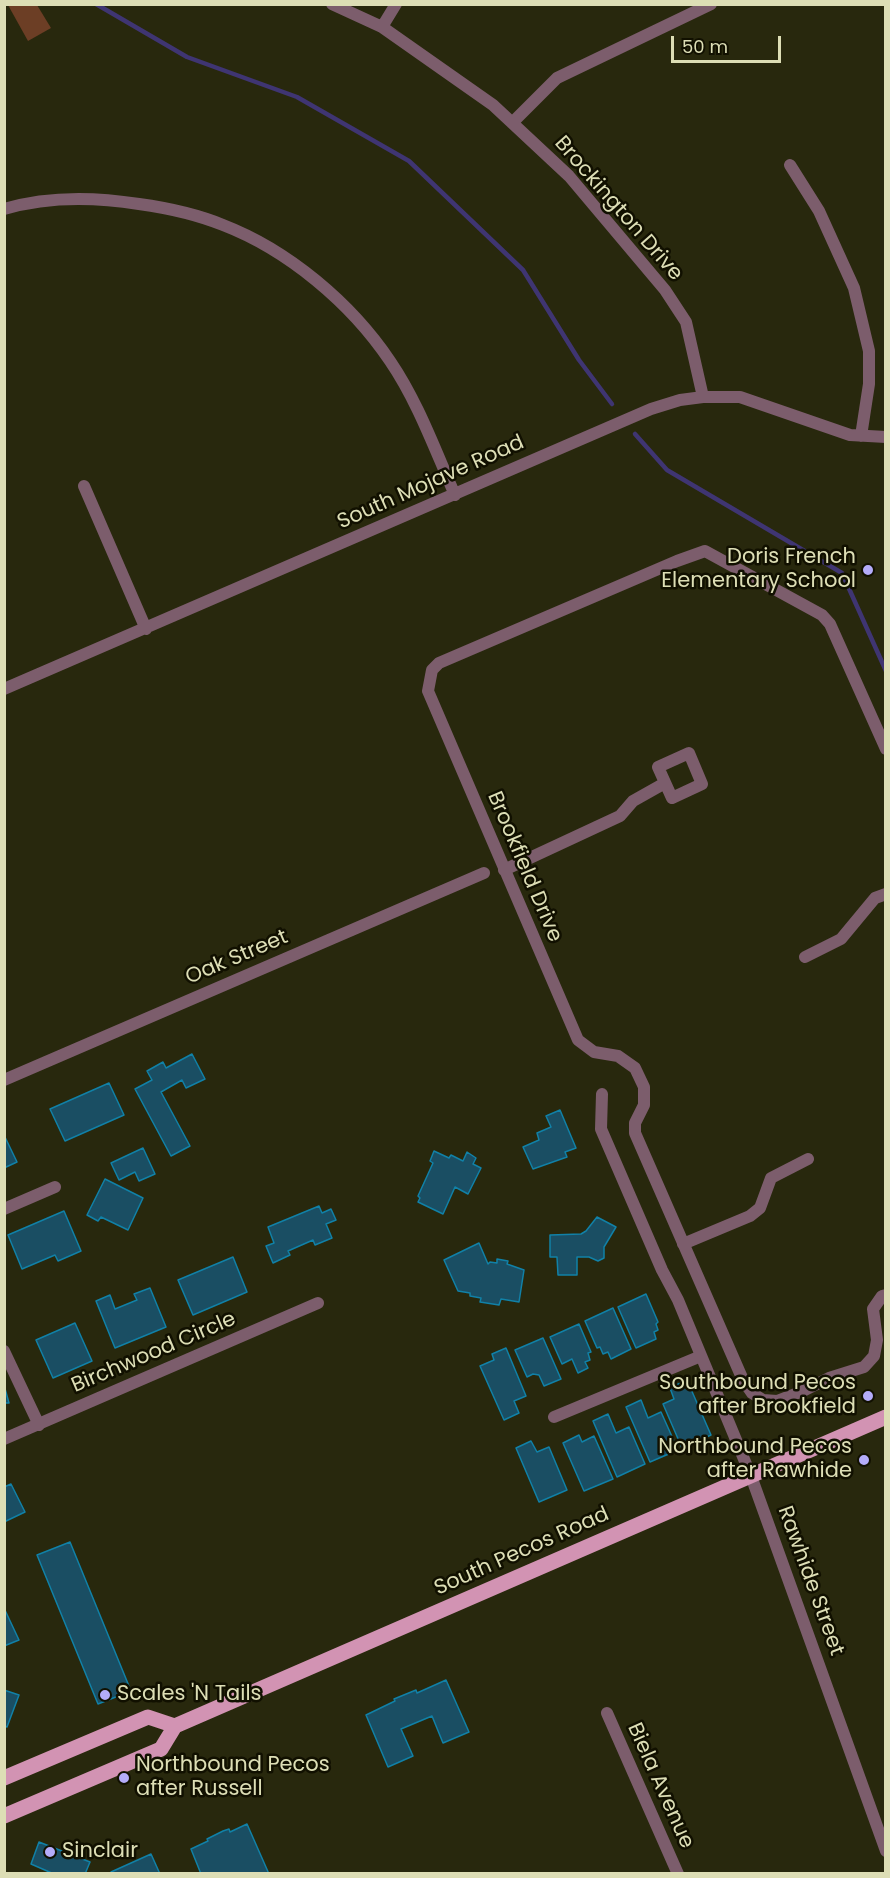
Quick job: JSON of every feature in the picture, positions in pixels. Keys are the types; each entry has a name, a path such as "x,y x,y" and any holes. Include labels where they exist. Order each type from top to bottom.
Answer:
{"main road":[{"name":"South Pecos Road","path":"176,1726 885,1417"},
{"path":"4,1778 148,1717 176,1726 161,1749 4,1816"}],"street":[{"name":"Brockington Drive","path":"332,4 382,27 493,105 569,176 665,290 686,322 703,397"},
{"path":"382,27 396,4"},
{"path":"512,123 557,78 711,4"},
{"path":"790,165 819,211 854,288 869,351 869,384 861,436"},
{"path":"4,209 21,204 83,198 112,199 170,209 222,224 248,236 304,271 330,291 371,335 390,362 416,406 455,495"},
{"name":"South Mojave Road","path":"4,689 651,409 680,400 703,397 740,397 850,435 885,437"},
{"path":"84,486 146,628"},
{"name":"Brookfield Drive","path":"885,749 830,624 822,615 705,551 439,663 432,670 428,691 578,1040 594,1052 618,1056 635,1068 644,1087 644,1105 635,1123 635,1133 743,1380 752,1393 763,1400 777,1401 829,1378 864,1368 874,1356 877,1340 873,1309 885,1295"},
{"path":"504,870 620,816 633,801 665,783"},
{"name":"Oak Street","path":"4,1080 484,873"},
{"path":"805,957 841,939 875,898 885,894"},
{"name":"Rawhide Street","path":"602,1094 601,1129 751,1476 885,1851"},
{"path":"683,1244 750,1216 760,1208 771,1178 808,1159"},
{"path":"4,1209 56,1187"},
{"name":"Birchwood Circle","path":"4,1439 318,1303"},
{"path":"4,1351 39,1425"},
{"path":"554,1417 701,1356"},
{"name":"Biela Avenue","path":"607,1713 678,1874"}],"shaded area":[{"path":"8,5 37,5 51,28 28,41"}],"building":[{"path":"192,1054 205,1079 186,1088 182,1080 161,1092 190,1146 171,1156 135,1089 152,1080 147,1071 163,1062 166,1068"},
{"path":"109,1083 124,1115 65,1141 50,1109"},
{"path":"560,1110 576,1148 565,1152 567,1157 533,1169 523,1147 539,1140 537,1133 551,1127 546,1116"},
{"path":"4,1135 17,1162 4,1168"},
{"path":"143,1148 155,1174 139,1181 135,1172 119,1180 111,1163"},
{"path":"434,1151 463,1161 467,1152 476,1158 473,1164 481,1168 468,1194 455,1187 443,1214 418,1202 420,1198 418,1196 433,1163 430,1161"},
{"path":"105,1179 143,1198 128,1230 101,1217 98,1221 87,1215"},
{"path":"319,1206 322,1213 331,1209 336,1220 326,1224 332,1238 315,1245 313,1240 288,1251 290,1255 273,1263 266,1246 274,1243 268,1227"},
{"path":"64,1211 81,1251 58,1261 55,1255 22,1269 8,1235"},
{"path":"597,1217 616,1227 604,1247 604,1258 598,1261 589,1257 577,1257 577,1275 558,1275 557,1257 550,1257 550,1235 581,1234"},
{"path":"479,1243 488,1264 497,1263 497,1259 508,1261 507,1264 524,1270 519,1302 501,1299 499,1305 480,1302 481,1298 458,1291 444,1260"},
{"path":"233,1257 247,1292 193,1315 178,1280"},
{"path":"150,1288 166,1327 115,1348 96,1301 110,1295 115,1309 137,1300 134,1294"},
{"path":"646,1294 658,1322 656,1324 658,1330 654,1332 656,1339 636,1348 618,1307"},
{"path":"613,1308 631,1349 611,1359 608,1352 603,1354 600,1347 597,1348 585,1321"},
{"path":"75,1323 92,1361 53,1378 36,1340"},
{"path":"579,1324 591,1352 588,1353 590,1360 585,1362 588,1368 578,1373 572,1359 562,1364 550,1337"},
{"path":"543,1338 561,1379 544,1386 539,1375 533,1374 527,1377 515,1350"},
{"path":"506,1348 526,1396 514,1401 519,1413 504,1420 480,1366 494,1360 492,1354"},
{"path":"687,1380 711,1435 682,1448 663,1404 674,1399 670,1388"},
{"path":"4,1385 9,1403 4,1403"},
{"path":"641,1400 648,1418 661,1412 678,1450 650,1462 626,1407"},
{"path":"608,1414 616,1433 629,1427 645,1464 617,1477 593,1421"},
{"path":"579,1435 582,1442 594,1436 613,1479 584,1491 563,1443"},
{"path":"531,1441 537,1452 549,1447 567,1490 539,1502 516,1448"},
{"path":"11,1484 25,1512 4,1522 4,1487"},
{"path":"70,1542 131,1691 98,1704 37,1555"},
{"path":"4,1608 19,1640 4,1646"},
{"path":"446,1680 469,1732 443,1743 432,1716 401,1729 413,1756 388,1767 366,1715 395,1701 394,1699 416,1690 417,1693"},
{"path":"4,1690 19,1695 7,1727 4,1726"},
{"path":"247,1824 269,1874 201,1874 191,1849 223,1831 229,1829 230,1832"},
{"name":"Sinclair","path":"39,1842 90,1862 85,1874 54,1874 31,1864"},
{"path":"151,1854 160,1874 110,1874 111,1872"}],"waterway":[{"path":"96,4 187,57 297,97 409,161 523,270 579,360 612,404"},
{"path":"635,434 667,470 842,573 886,671"}],"place":[{"name":"Doris French Elementary School","path":"868,570"},
{"name":"Southbound Pecos after Brookfield","path":"868,1396"},
{"name":"Northbound Pecos after Rawhide","path":"864,1460"},
{"name":"Scales 'N Tails","path":"105,1695"},
{"name":"Northbound Pecos after Russell","path":"124,1778"},
{"name":"Sinclair","path":"50,1852"}]}
